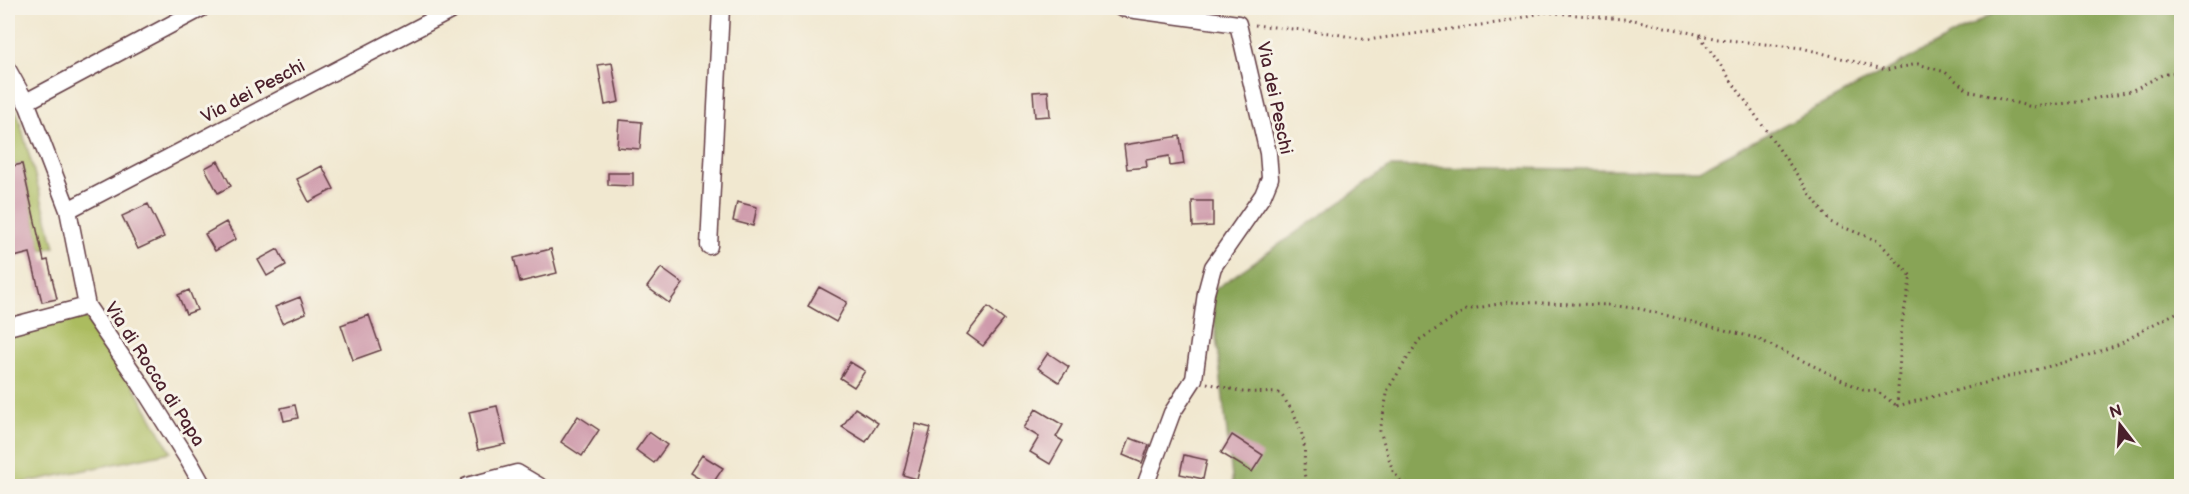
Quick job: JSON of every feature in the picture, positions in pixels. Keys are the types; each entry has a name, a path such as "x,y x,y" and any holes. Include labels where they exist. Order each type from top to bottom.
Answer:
{"street":[{"path":"26,102 202,8"},
{"name":"Via dei Peschi","path":"68,210 456,8"},
{"path":"709,246 721,8"},
{"name":"Via dei Peschi","path":"1121,8 1238,24 1268,153 1270,178 1263,195 1214,267 1206,292 1194,380 1172,413 1145,486"},
{"name":"Via di Rocca di Papa","path":"8,70 26,102 68,210 87,306 140,383 202,486"},
{"path":"8,327 87,306"},
{"path":"467,486 517,472 539,486"}],"path":[{"path":"1238,24 1330,33 1367,40 1504,22 1544,12 1634,20 1718,39 1802,48 1887,70 1918,63 1945,72 1969,91 2032,107 2078,102 2132,91 2162,75 2181,71"},
{"path":"1699,34 1830,222 1878,242 1911,276 1902,322 1897,406"},
{"path":"1404,486 1394,471 1380,431 1388,389 1419,340 1466,310 1509,302 1609,305 1641,309 1756,338 1863,390 1877,391 1897,406"},
{"path":"1897,406 2077,359 2120,344 2181,310"},
{"path":"1194,380 1243,392 1280,393 1298,420 1304,447 1303,477 1308,486"}],"green space":[{"path":"2004,8 2181,8 2181,486 1233,486 1211,292 1390,167 1699,170"},
{"path":"8,96 18,115 55,247 41,250 22,164 12,166 8,145"},
{"path":"68,312 84,315 119,360 171,452 8,486 8,327"}],"building":[{"path":"612,63 619,102 605,105 598,65"},
{"path":"1048,91 1050,116 1035,117 1033,92"},
{"path":"619,120 642,122 640,149 617,147"},
{"path":"1180,136 1184,164 1170,166 1169,156 1146,160 1147,167 1127,169 1124,145"},
{"path":"218,161 231,186 218,193 205,168"},
{"path":"22,164 44,261 48,260 57,299 42,302 30,253 10,258 8,167"},
{"path":"322,166 334,189 309,202 297,179"},
{"path":"608,173 633,173 633,186 608,185"},
{"path":"1192,201 1213,201 1213,226 1193,227"},
{"path":"737,202 757,207 753,226 733,221"},
{"path":"148,204 164,237 138,249 122,216"},
{"path":"226,222 236,239 215,251 205,234"},
{"path":"278,249 286,265 267,276 258,260"},
{"path":"551,249 557,273 520,282 514,258"},
{"path":"661,268 683,284 669,303 647,287"},
{"path":"819,287 847,302 836,322 808,306"},
{"path":"189,290 197,310 186,314 178,295"},
{"path":"300,297 306,313 282,323 275,307"},
{"path":"988,307 1004,320 983,346 967,334"},
{"path":"369,315 381,350 353,360 341,325"},
{"path":"1048,353 1069,367 1059,382 1038,368"},
{"path":"850,362 865,371 854,387 840,378"},
{"path":"295,405 298,418 284,421 281,408"},
{"path":"497,406 506,444 478,450 469,412"},
{"path":"855,408 878,423 866,442 842,427"},
{"path":"1036,409 1063,425 1056,437 1063,441 1050,464 1030,452 1039,437 1024,428"},
{"path":"578,416 599,430 582,456 561,442"},
{"path":"916,424 931,428 917,479 903,475"},
{"path":"649,432 667,445 654,463 636,450"},
{"path":"1232,435 1263,455 1252,472 1221,453"},
{"path":"1130,438 1149,445 1142,463 1123,455"},
{"path":"702,455 723,468 711,486 690,473"},
{"path":"1184,455 1207,460 1203,479 1180,474"}]}
